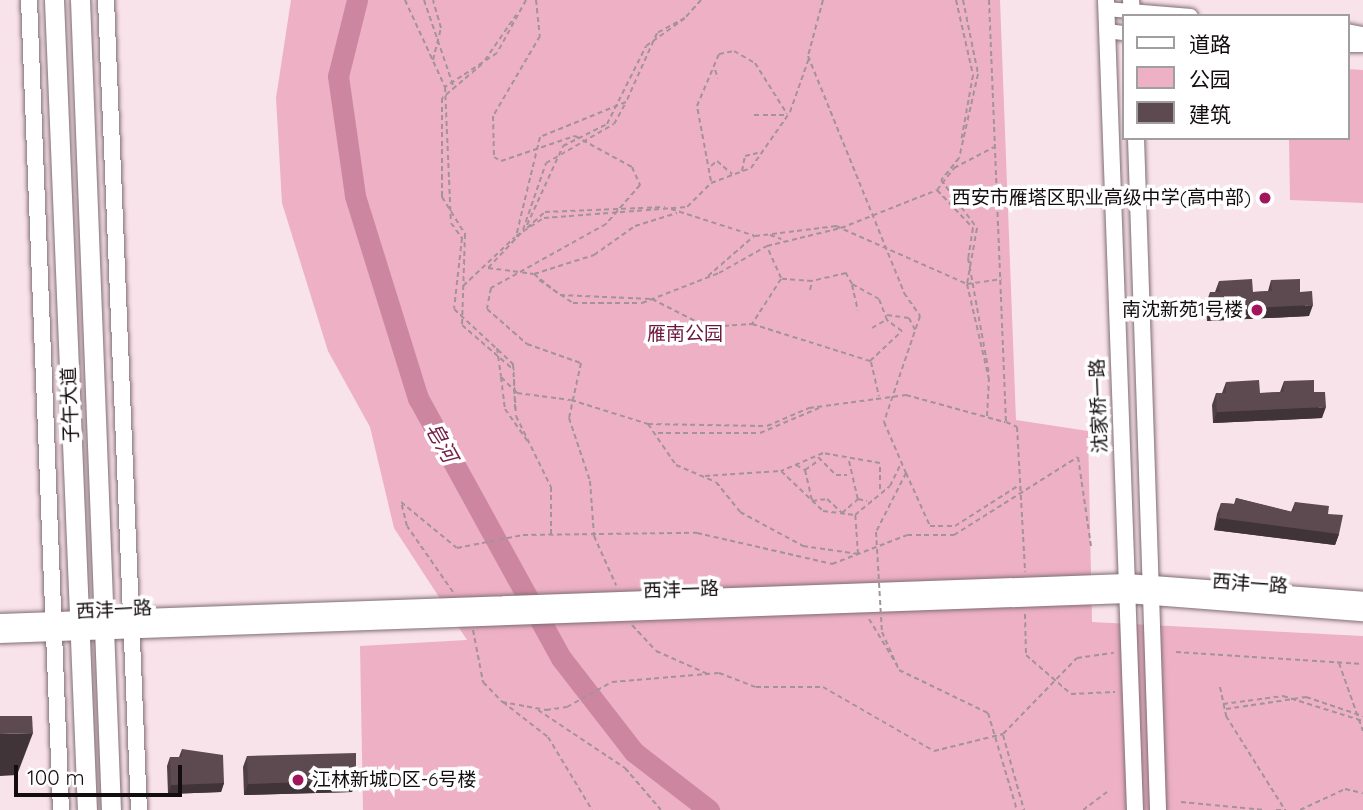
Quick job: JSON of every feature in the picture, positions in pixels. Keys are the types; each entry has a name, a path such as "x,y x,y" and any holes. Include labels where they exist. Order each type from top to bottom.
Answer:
{"main road":[{"path":"29,0 61,810"},
{"name":"子午大道","path":"54,0 87,810"},
{"name":"子午大道","path":"80,0 111,810"},
{"path":"106,0 139,810"},
{"name":"沈家桥一路","path":"1106,5 1115,32 1126,588 1135,810"},
{"path":"1136,140 1158,810"},
{"name":"西沣一路","path":"0,635 53,627 1126,588 1363,613"},
{"name":"西沣一路","path":"1150,591 1363,600"},
{"name":"西沣一路","path":"625,607 866,605 1025,592"},
{"name":"西沣一路","path":"0,622 53,627"}],"street":[{"path":"1106,5 1174,14"}],"path":[{"path":"405,0 446,87 450,209 462,238 454,309 496,346 514,371 516,416"},
{"path":"424,0 454,89"},
{"path":"433,0 441,28 433,61"},
{"path":"446,87 497,53 526,0"},
{"path":"536,0 540,36 493,116 490,144 501,161 580,139 638,176 636,195 619,212 491,288 488,309 527,344 581,363 569,418 590,481 594,537 625,607 656,651 709,674 756,687 823,687 933,751 1003,734 1077,658 1129,651"},
{"path":"525,229 563,146 607,124 653,40 685,18 701,0"},
{"path":"463,286 516,236 544,218 687,207 711,183 742,172 789,113 809,58 823,0"},
{"path":"956,0 973,75 957,167"},
{"path":"943,183 958,158 978,74 963,0"},
{"path":"989,0 1006,422"},
{"path":"446,95 484,62 523,6"},
{"path":"522,232 546,163 614,124 653,40"},
{"path":"711,183 705,128 698,106 715,70 719,54 734,51 755,63 789,113"},
{"path":"809,58 904,293 920,316 884,422 930,526 955,526 1020,484"},
{"path":"715,70 718,78"},
{"path":"446,95 442,197 465,234 462,325 514,371 516,416 551,486 551,536"},
{"path":"516,236 540,137 626,102"},
{"path":"754,114 789,113"},
{"path":"534,274 573,303 652,299 706,278 766,246 782,240 841,228 937,190 957,167 996,146"},
{"path":"742,172 745,156 759,153"},
{"path":"711,166 717,161 731,167 732,175"},
{"path":"943,183 975,228 967,284 989,379"},
{"path":"937,190 975,228"},
{"path":"488,268 545,212 624,208 668,209 755,236 841,228 967,284 1002,279"},
{"path":"483,267 534,274 594,255 635,226 679,212"},
{"path":"769,235 782,240"},
{"path":"706,278 755,236"},
{"path":"766,246 781,279"},
{"path":"970,268 989,379 987,417"},
{"path":"781,279 812,281 846,273 852,284 858,310"},
{"path":"752,324 781,279"},
{"path":"810,290 812,281"},
{"path":"852,284 880,299 887,320"},
{"path":"560,295 652,299 707,327 752,324 870,361"},
{"path":"887,315 909,318 915,330"},
{"path":"870,361 902,331 887,320"},
{"path":"872,328 887,320"},
{"path":"496,346 505,408 532,447"},
{"path":"870,361 880,398"},
{"path":"501,377 517,393 571,400 648,424 758,426 821,408 906,395 1017,427 1026,655 1071,694 1130,692"},
{"path":"657,433 750,433 821,408"},
{"path":"648,424 657,433 676,465 704,477 740,512 803,546 858,554"},
{"path":"750,433 758,426"},
{"path":"704,477 780,471 818,455 880,464 880,489"},
{"path":"818,455 818,461"},
{"path":"592,810 548,737 502,702 483,682 471,613 407,526 401,502 439,537 472,549 523,535 594,537 697,533 832,564 907,535 954,535 1078,457 1091,546"},
{"path":"806,470 818,461"},
{"path":"818,461 836,475 848,475"},
{"path":"849,461 848,475 858,499"},
{"path":"858,554 855,515 880,489 890,486 901,463"},
{"path":"795,465 806,470"},
{"path":"806,470 812,500"},
{"path":"780,471 823,511 855,515"},
{"path":"897,665 882,632 876,532 906,473"},
{"path":"812,500 827,499 842,513"},
{"path":"858,499 868,502"},
{"path":"842,513 858,499"},
{"path":"866,605 871,631 897,665 988,713 1017,810"},
{"path":"1176,652 1363,664"},
{"path":"1339,663 1354,713 1363,731"},
{"path":"502,702 536,708 567,708 612,682 709,674"},
{"path":"1220,687 1223,704 1286,810"},
{"path":"1223,704 1292,699 1363,716"},
{"path":"1226,709 1292,699 1363,721"},
{"path":"536,708 625,768 661,810"},
{"path":"1003,734 1024,810"},
{"path":"1300,810 1345,789 1363,793"},
{"path":"1083,810 1107,792"},
{"path":"1181,802 1265,810"},
{"path":"1276,810 1283,807"}],"green space":[{"name":"雁南公园","path":"291,0 1000,0 1016,420 1088,431 1092,622 1363,636 1363,810 363,810 360,646 467,640 394,528 370,427 328,351 282,203 276,98"},
{"path":"1349,69 1363,70 1363,203 1290,200 1289,140 1349,140"}],"building":[{"path":"1252,279 1253,292 1272,291 1271,280 1300,279 1300,292 1312,291 1313,305 1211,310 1210,292 1220,292 1219,281"},
{"path":"1259,380 1260,393 1284,392 1284,381 1314,380 1314,392 1325,392 1326,407 1217,412 1216,393 1226,393 1226,382"},
{"path":"1236,498 1293,512 1295,502 1329,506 1328,514 1343,515 1339,534 1219,518 1221,503 1235,504"},
{"path":"0,716 32,716 33,733 0,734"},
{"path":"182,749 223,755 224,783 171,785 170,757 182,757"},
{"path":"356,753 356,780 248,784 247,756"}],"waterway":[{"name":"皂河","path":"357,0 338,76 355,196 418,398 561,658 634,752 709,810"}],"place":[{"name":"西安市雁塔区职业高级中学(高中部)","path":"1265,198"},
{"name":"南沈新苑1号楼","path":"1257,310"},
{"name":"江林新城D区-6号楼","path":"298,780"}]}
